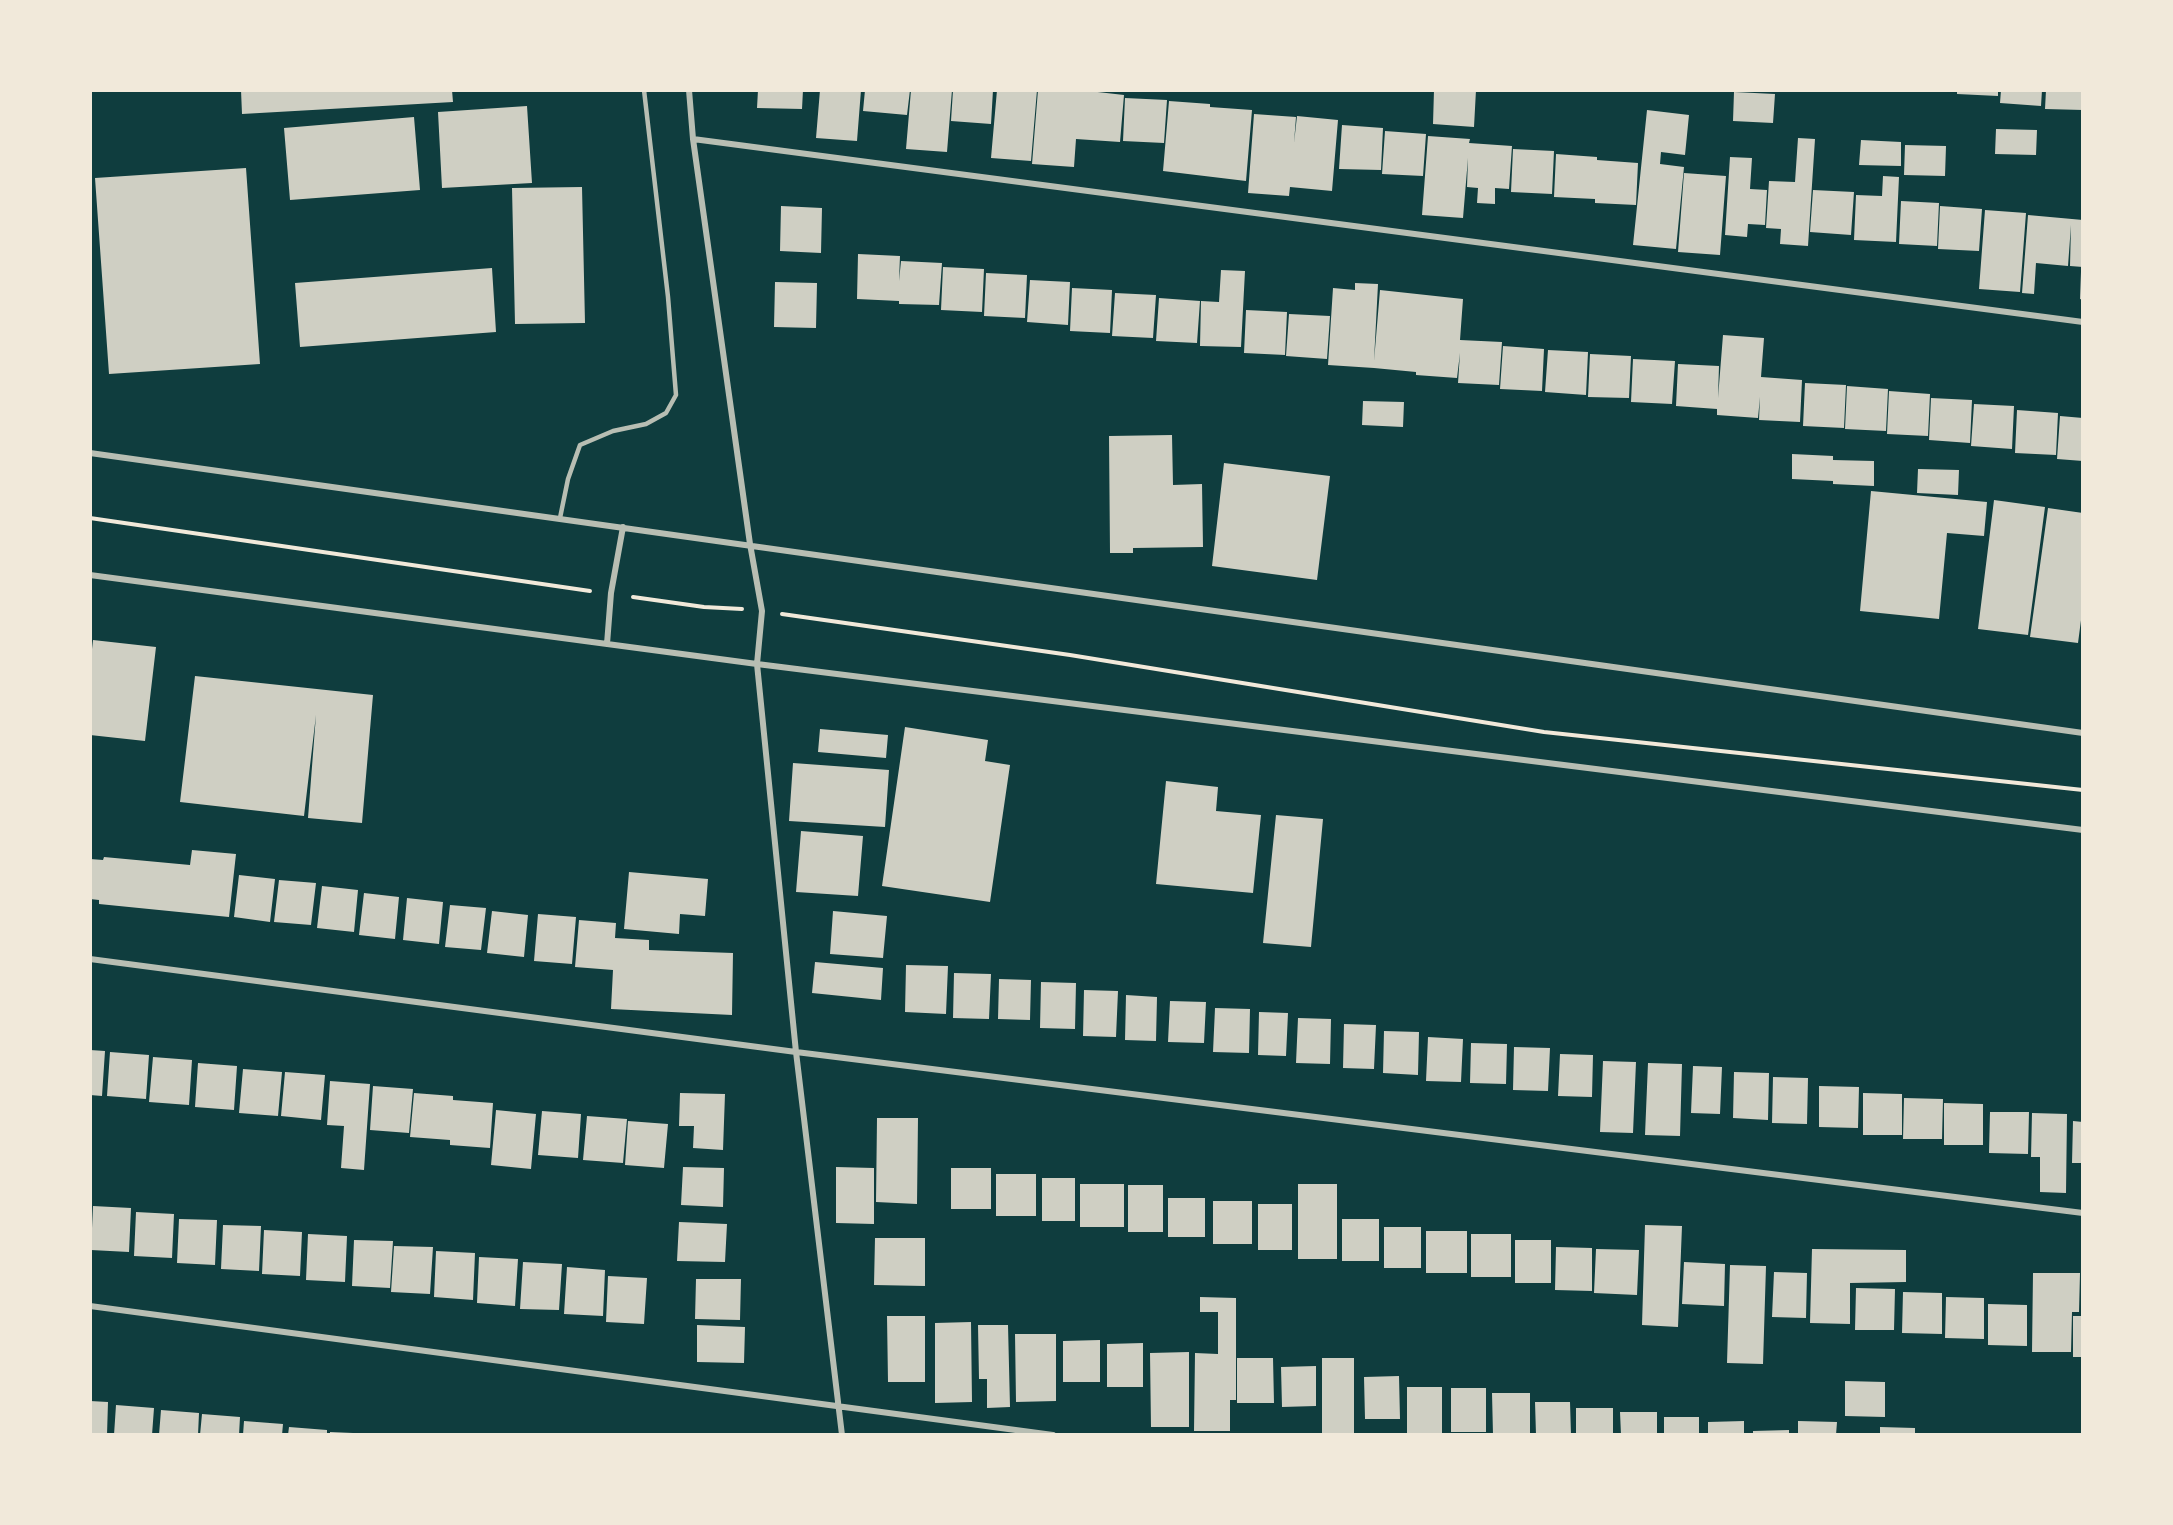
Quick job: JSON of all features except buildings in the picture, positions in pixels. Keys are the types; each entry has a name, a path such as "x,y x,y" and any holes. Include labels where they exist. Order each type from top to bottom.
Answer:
{"street":[{"path":"689,90 693,139 750,544 762,611 757,664 796,1052 842,1435"},
{"path":"693,139 2083,322"},
{"path":"90,453 2083,733"},
{"path":"607,644 611,593 623,527"},
{"path":"90,575 757,664 2083,830"},
{"path":"90,958 796,1052 2083,1213"},
{"path":"90,1306 1053,1435"}],"lane":[{"path":"560,518 568,479 580,445 613,431 646,424 666,413 676,395 668,297 644,90"}],"path":[{"path":"90,518 704,607 762,611 1070,655 1544,732 2083,790"}]}
